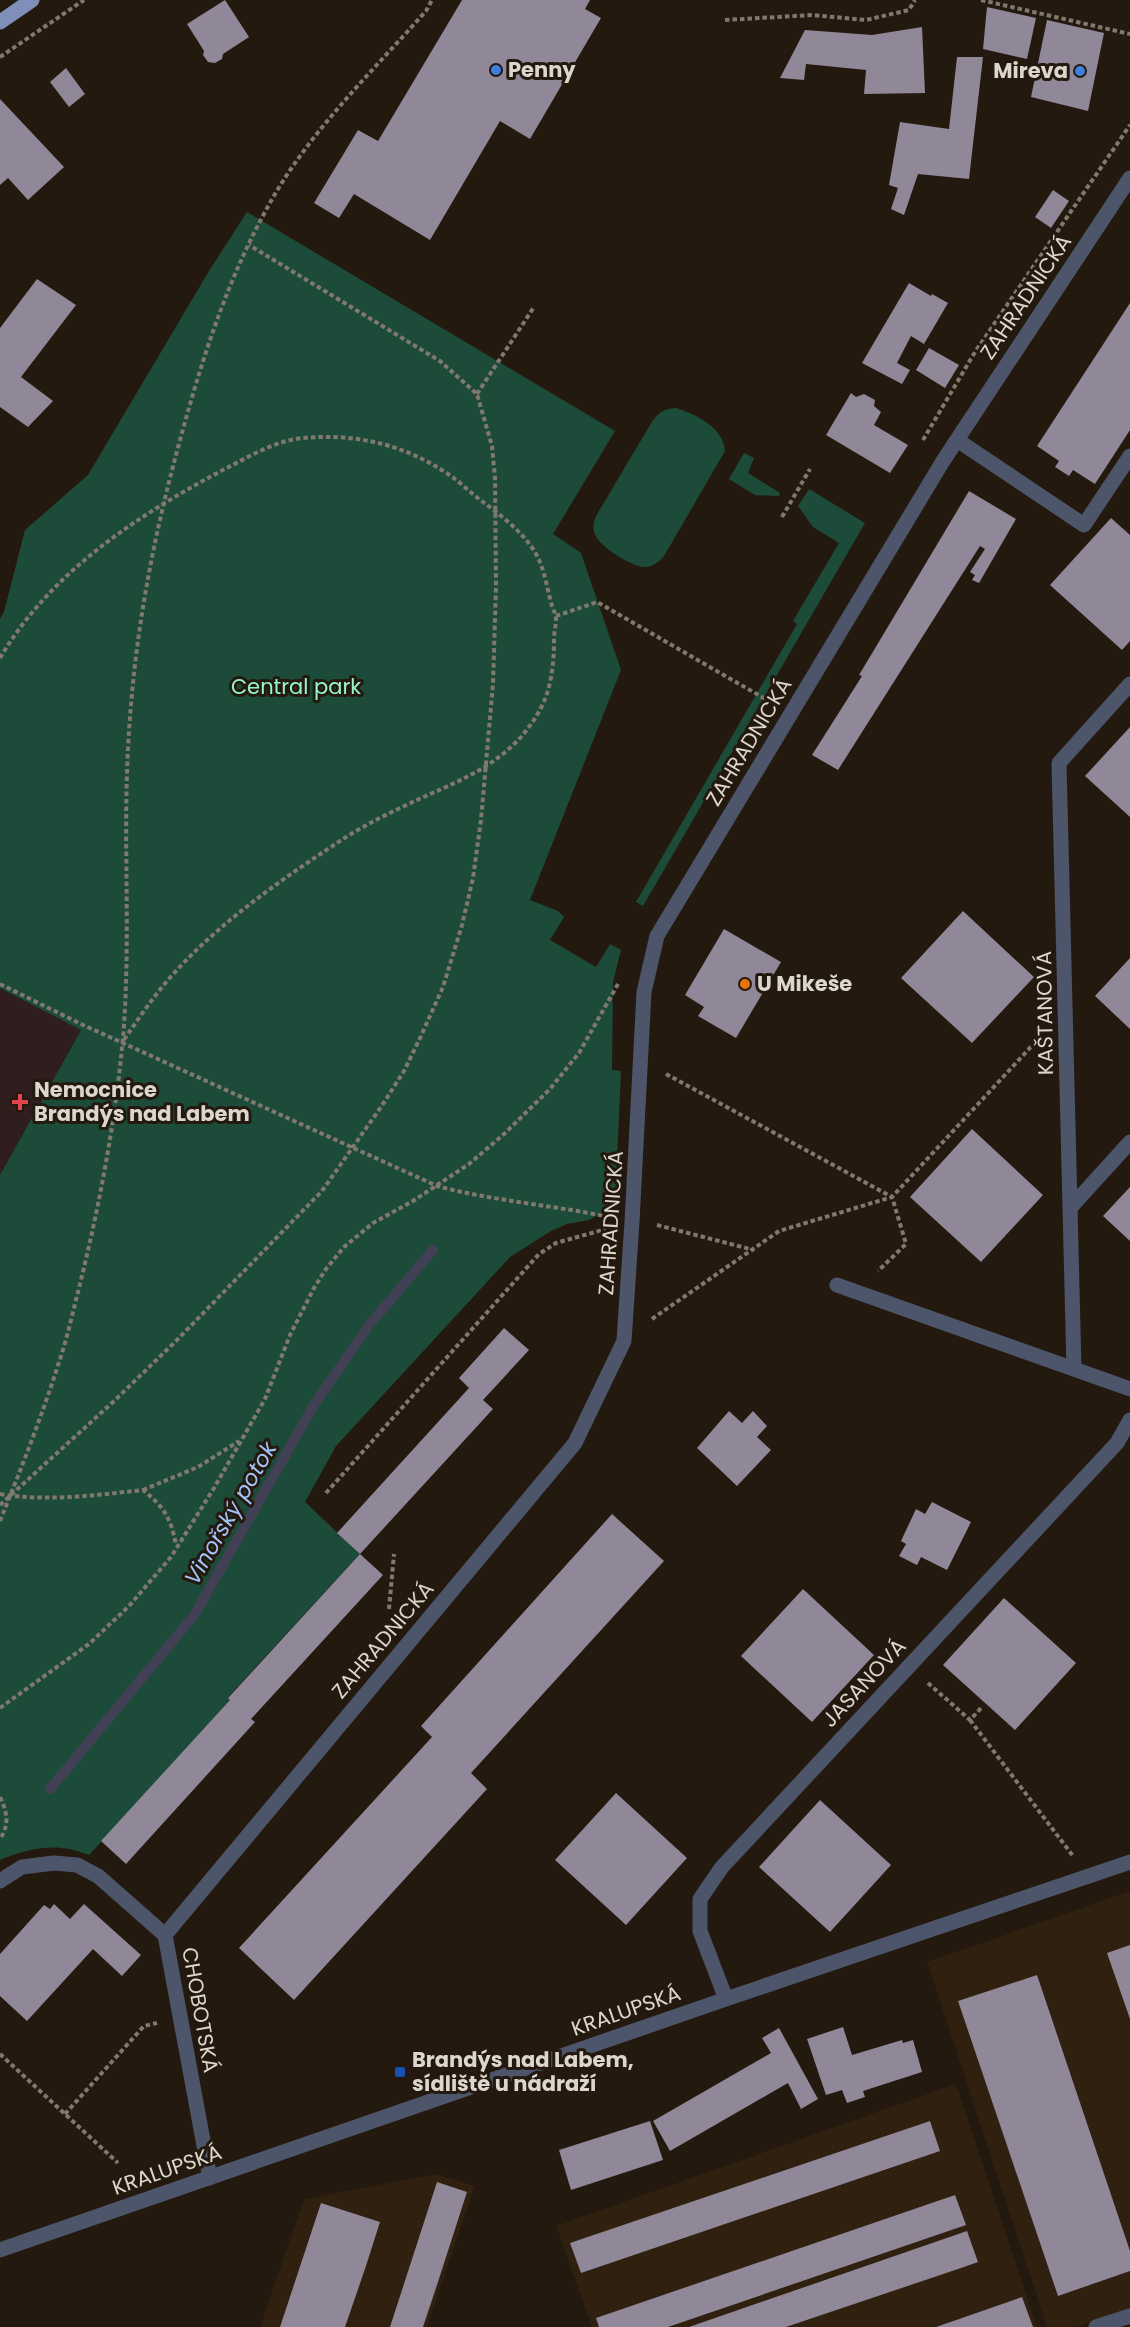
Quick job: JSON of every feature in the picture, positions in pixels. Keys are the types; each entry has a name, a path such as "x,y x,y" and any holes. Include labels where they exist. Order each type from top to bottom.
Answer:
{"main road":[{"path":"0,22 32,0"}],"street":[{"name":"ZAHRADNICKÁ","path":"165,1935 575,1443 624,1341 644,992 657,936 957,440 1130,178"},
{"path":"957,440 1084,525 1130,456"},
{"name":"KAŠTANOVÁ","path":"1074,1369 1059,763 1130,684"},
{"path":"1071,1207 1130,1142"},
{"path":"837,1285 1130,1389"},
{"name":"JASANOVÁ","path":"726,1999 700,1931 700,1899 722,1867 1117,1443 1130,1420"},
{"name":"KRALUPSKÁ","path":"0,2250 1130,1862"},
{"name":"CHOBOTSKÁ","path":"0,1881 22,1867 54,1863 77,1865 98,1876 165,1935 210,2178"},
{"path":"1096,2327 1130,2316"}],"path":[{"path":"0,57 84,0"},
{"path":"0,1521 60,1360 93,1234 107,1163 127,982 128,751 135,662 143,600 163,503 199,374 230,283 264,212 289,170 310,142 426,11 432,0"},
{"path":"725,20 812,15 866,20 909,10 915,0"},
{"path":"981,0 1130,34"},
{"path":"0,1505 176,1341 322,1191 353,1149 404,1071 443,987 462,925 473,878 481,820 493,684 496,586 496,512 492,446 477,394 440,360 249,245"},
{"path":"477,394 534,307"},
{"path":"0,658 28,619 59,583 85,558 163,503 265,448 296,439 334,436 369,440 407,451 455,479 496,512 524,537 536,554 556,616 554,660 544,702 510,750 484,769 364,826 268,891 201,945 169,978 122,1042"},
{"path":"782,517 810,469"},
{"path":"556,616 597,602 769,701"},
{"path":"0,984 81,1024 436,1186 469,1194 577,1210 660,1226 754,1250"},
{"path":"651,1320 779,1231 892,1197 1065,1009"},
{"path":"641,1055 666,1074 892,1197 906,1244 856,1292"},
{"path":"0,1708 48,1676 106,1629 152,1580 171,1557 176,1545 214,1488 265,1399 290,1335 326,1269 358,1234 436,1186"},
{"path":"326,1493 539,1254 556,1243 632,1222"},
{"path":"0,1494 76,1497 143,1490 198,1467 239,1441"},
{"path":"143,1490 164,1509 173,1529 176,1545"},
{"path":"389,1609 394,1554"},
{"path":"909,1666 970,1720 1075,1858"},
{"path":"970,1720 982,1707"},
{"path":"0,1797 8,1815 7,1824 0,1839"},
{"path":"65,2114 144,2026 158,2023"},
{"path":"0,2054 118,2163"}],"shaded area":[{"name":"Nemocnice Brandýs nad Labem","path":"0,988 81,1029 0,1175"},
{"path":"1130,1891 1130,2309 1077,2327 1047,2327 927,1962"},
{"path":"956,2084 1037,2327 592,2327 556,2226"},
{"path":"436,2174 475,2186 427,2327 260,2327 304,2199"}],"green space":[{"name":"Central park","path":"247,212 615,431 553,534 581,553 621,670 530,900 558,911 564,917 550,940 596,967 610,944 621,950 613,982 612,1070 621,1071 615,1201 605,1211 589,1220 567,1224 551,1231 510,1257 336,1446 305,1502 360,1554 228,1697 230,1700 89,1855 55,1847 33,1849 0,1860 0,1175 81,1030 0,988 0,619 4,612 25,530 88,475 209,271"},
{"path":"676,408 708,423 720,435 725,451 664,556 653,565 639,566 616,555 602,544 593,527 596,516 653,420 663,411"},
{"path":"744,453 754,458 748,473 780,493 779,496 755,495 729,479"},
{"path":"809,489 865,523 643,906 636,902 797,624 793,621 839,543 813,527 798,506"}],"building":[{"path":"225,0 249,37 223,54 222,59 215,63 208,62 203,55 204,51 187,24"},
{"name":"Penny","path":"462,0 590,0 585,9 601,18 530,139 500,121 430,240 354,194 339,218 314,203 358,130 378,141"},
{"path":"987,7 1036,18 1027,59 983,49"},
{"path":"1047,20 1104,33 1088,111 1031,97"},
{"path":"922,27 925,93 864,94 866,70 806,64 804,80 780,78 805,30 872,35"},
{"path":"957,57 983,57 969,179 918,174 904,215 891,209 898,188 889,185 900,122 949,129"},
{"path":"66,68 85,94 69,107 50,82"},
{"path":"0,99 64,167 28,200 8,178 0,185"},
{"path":"1053,190 1069,201 1051,228 1035,217"},
{"path":"37,279 76,305 21,377 53,401 28,427 0,407 0,328"},
{"path":"909,283 948,303 924,344 911,336 897,363 910,370 902,384 862,363"},
{"path":"1130,303 1130,430 1095,484 1073,470 1069,476 1055,467 1059,461 1037,446"},
{"path":"929,348 959,365 945,388 916,370"},
{"path":"851,393 856,397 864,394 875,400 874,406 881,412 874,425 908,445 890,473 826,435"},
{"path":"969,491 1016,519 979,583 972,580 975,575 970,572 985,549 980,546 838,770 812,755 862,676 859,675"},
{"path":"1111,518 1130,535 1130,641 1122,650 1050,585"},
{"path":"1130,727 1130,817 1085,776"},
{"path":"963,911 1034,977 972,1043 901,978"},
{"path":"724,929 781,962 736,1038 698,1016 704,1007 685,995"},
{"path":"1130,958 1130,1029 1095,996"},
{"path":"972,1129 1043,1195 981,1262 910,1197"},
{"path":"1130,1187 1130,1241 1103,1216"},
{"path":"504,1328 529,1350 483,1400 493,1409 360,1554 337,1533 469,1388 459,1378"},
{"path":"729,1411 742,1423 753,1411 767,1426 757,1437 771,1450 737,1486 697,1448"},
{"path":"932,1502 971,1522 947,1570 921,1557 917,1565 899,1556 906,1544 901,1541 916,1509 925,1514"},
{"path":"612,1514 664,1561 471,1773 487,1789 294,2000 239,1948 432,1737 421,1726"},
{"path":"360,1554 383,1575 251,1719 255,1722 126,1864 101,1841"},
{"path":"803,1589 874,1655 812,1722 741,1656"},
{"path":"1004,1598 1076,1663 1015,1730 943,1665"},
{"path":"616,1793 687,1858 626,1925 555,1860"},
{"path":"820,1800 891,1865 830,1932 759,1867"},
{"path":"54,1904 70,1919 84,1904 141,1955 122,1976 93,1949 27,2021 0,1996 0,1954 44,1905 50,1909"},
{"path":"1130,1945 1130,2019 1107,1953"},
{"path":"1037,1975 1130,2251 1130,2271 1058,2296 958,2001"},
{"path":"843,2027 852,2055 902,2040 903,2043 913,2040 922,2072 863,2091 865,2097 847,2103 842,2090 826,2095 807,2039"},
{"path":"779,2028 818,2099 801,2109 788,2083 670,2151 653,2121 771,2053 762,2038"},
{"path":"650,2121 663,2160 571,2190 559,2150"},
{"path":"930,2121 940,2151 581,2273 570,2243"},
{"path":"437,2182 467,2192 437,2285 423,2327 390,2327"},
{"path":"955,2195 966,2225 668,2327 599,2327 596,2318"},
{"path":"321,2203 380,2222 365,2269 345,2327 280,2327"},
{"path":"967,2231 978,2262 964,2267 786,2327 689,2327"},
{"path":"1022,2297 1033,2327 936,2327 965,2317"}],"waterway":[{"name":"Vinořský potok","path":"50,1789 195,1614 315,1403 370,1324 433,1250"}],"place":[{"name":"Penny","path":"496,70"},
{"name":"Mireva","path":"1080,71"},
{"name":"U Mikeše","path":"745,984"},
{"name":"Nemocnice Brandýs nad Labem","path":"20,1102"},
{"name":"Brandýs nad Labem, sídliště u nádraží","path":"400,2072"}]}
